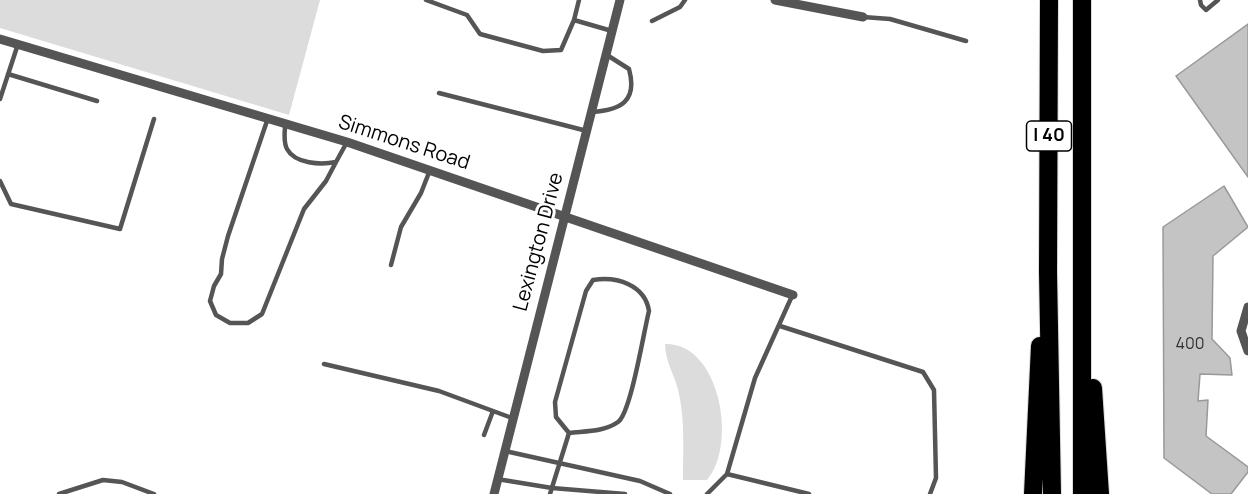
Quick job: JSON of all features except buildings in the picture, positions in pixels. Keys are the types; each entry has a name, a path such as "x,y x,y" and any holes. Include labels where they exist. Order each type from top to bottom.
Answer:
{"highway":[{"name":"I 40","path":"1049,0 1048,272 1052,494"},
{"name":"I 40","path":"1082,0 1082,494"},
{"path":"1083,239 1089,281 1100,494"},
{"path":"1033,494 1037,371 1048,272"}],"street":[{"name":"Lexington Drive","path":"494,494 563,215 620,0"},
{"path":"775,0 863,17"},
{"name":"Simmons Road","path":"0,39 347,142 793,295"},
{"path":"1248,308 1241,331 1248,351"}],"lane":[{"path":"426,0 466,15 480,34 543,51 561,50 574,20 579,0"},
{"path":"652,21 680,7 686,0"},
{"path":"1200,0 1206,10 1218,0"},
{"path":"863,17 890,19 966,41"},
{"path":"574,20 612,31"},
{"path":"0,99 18,44"},
{"path":"592,112 613,111 621,107 627,98 631,78 629,69 606,55"},
{"path":"8,74 97,101"},
{"path":"439,93 587,131"},
{"path":"268,118 228,236 221,274 214,286 210,301 216,315 230,323 248,323 262,314 304,209 326,181 347,142"},
{"path":"0,181 10,204 120,229 154,119"},
{"path":"285,123 285,147 292,156 321,165 336,162"},
{"path":"391,265 401,227 430,170"},
{"path":"604,278 636,287 647,297 649,310 630,403 621,421 605,429 569,433 556,417 555,402 586,291 593,280 604,278"},
{"path":"706,494 727,474 755,378 793,295"},
{"path":"780,326 922,372 934,390 936,478 930,494"},
{"path":"324,364 439,391 512,418"},
{"path":"484,435 493,411"},
{"path":"550,494 569,433"},
{"path":"504,451 640,481 670,494"},
{"path":"727,474 809,494"},
{"path":"497,479 552,488 625,494"},
{"path":"59,494 103,480 122,482 154,494"}],"shaded area":[{"path":"0,0 320,0 289,115 0,28"},
{"path":"665,344 684,348 699,359 711,377 718,398 722,421 721,444 716,464 707,480 683,480 681,405"}]}
